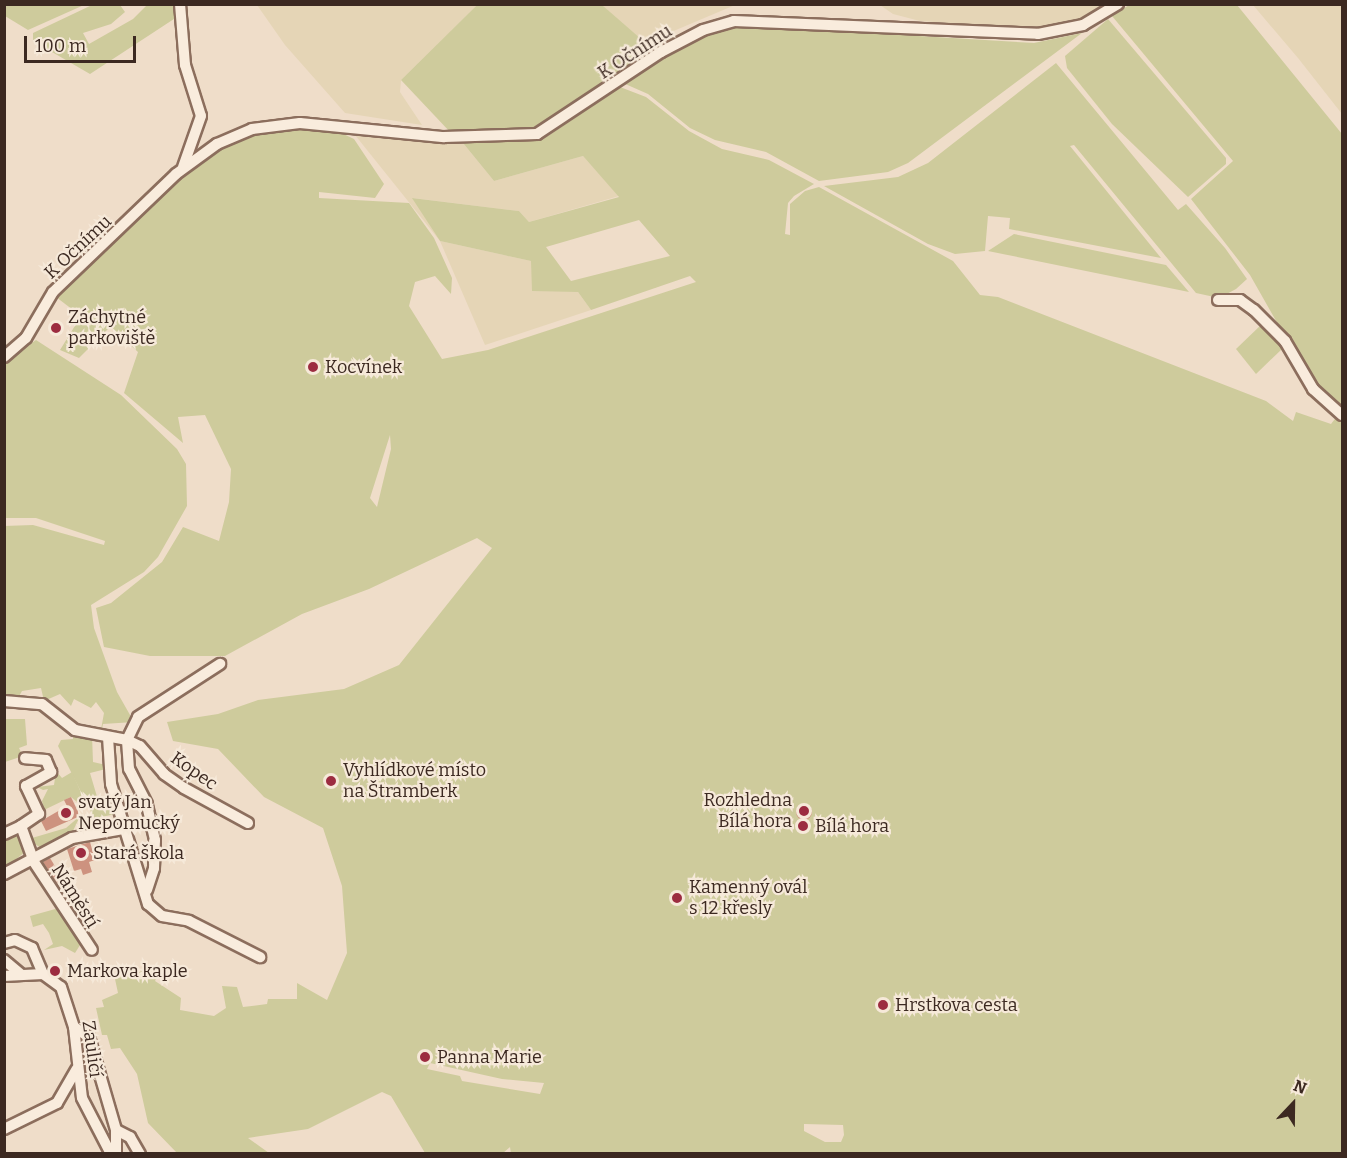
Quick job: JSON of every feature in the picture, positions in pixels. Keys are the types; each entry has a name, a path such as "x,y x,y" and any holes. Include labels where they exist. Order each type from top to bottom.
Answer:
{"street":[{"name":"K Očnímu","path":"180,4 185,65 201,116 183,168"},
{"name":"K Očnímu","path":"4,357 26,338 53,292 183,168 231,136 284,124 367,126 444,137 537,134 661,52 703,30 735,21 1038,34 1083,25 1118,4"},
{"path":"1218,300 1240,300 1254,310 1285,341 1313,389 1342,415"},
{"path":"147,890 154,868 155,840 147,804 129,769 127,740 138,717 220,664"},
{"name":"Kopec","path":"4,701 42,704 62,724 127,740 140,746 164,774 184,788 248,823"},
{"path":"108,737 106,760 123,829 147,890 148,904 162,916 189,921 260,957"},
{"path":"4,834 39,814 26,786 51,772 46,760 25,758"},
{"name":"Náměstí","path":"21,826 36,857 34,862 92,950"},
{"name":"Náměstí","path":"4,874 72,838 123,829"},
{"name":"Zauličí","path":"4,943 15,940 32,948 43,974 61,987 74,1027 77,1069 89,1118 111,1154"},
{"path":"4,960 22,975"},
{"path":"4,976 43,974"},
{"path":"74,1027 89,1037 116,1130 116,1154"},
{"path":"4,1129 57,1103 77,1069"},
{"path":"116,1130 130,1137 140,1154"}],"shaded area":[{"path":"5,4 84,5 28,30 5,16"},
{"path":"92,5 120,5 125,12 111,24 83,33 89,44 133,19 147,5 176,5 177,17 90,74 33,41 33,33"},
{"path":"257,5 477,5 401,80 400,92 422,125 345,113 285,45"},
{"path":"477,5 602,5 641,39 645,51 634,67 540,128 451,133 401,80"},
{"path":"602,5 735,5 650,41 632,34"},
{"path":"880,5 1105,5 1075,22 1033,29 920,21 893,14"},
{"path":"1129,5 1237,5 1342,134 1342,412 1312,384 1250,275 1191,199 1233,161 1112,16"},
{"path":"1253,5 1342,5 1342,114 1298,58"},
{"path":"1108,19 1226,158 1226,164 1188,197 1112,124 1067,68 1065,56"},
{"path":"738,25 1034,43 1082,33 908,163 888,172 819,181 766,152 715,140 690,128 648,94 623,83 692,42"},
{"path":"1056,63 1178,210 1186,204 1225,248 1247,279 1236,289 1219,298 1196,293 1074,145 1070,146 1161,258 1009,229 1010,218 988,216 985,251 955,254 928,244 824,186 898,177 928,163"},
{"path":"620,87 646,97 689,131 722,149 769,160 814,184 794,196 788,203 785,234 790,235 790,204 805,191 819,187 953,261 980,295 998,297 1266,401 1293,421 1296,412 1331,424 1338,415 1342,420 1342,1153 511,1154 510,1147 503,1153 425,1153 391,1096 382,1092 308,1129 248,1138 269,1153 177,1153 148,1123 137,1074 120,1048 111,1049 107,1035 102,1035 96,1008 104,1007 102,1000 118,993 115,979 163,965 155,981 181,998 180,1010 214,1016 226,1008 222,986 237,987 243,1007 267,1004 268,999 297,999 297,983 327,1000 347,953 342,886 323,828 264,797 218,749 173,741 167,722 218,714 258,700 344,689 399,665 492,548 477,538 369,589 302,614 225,656 150,656 104,647 96,608 111,603 162,562 183,527 219,541 229,502 231,469 205,415 178,417 183,443 124,393 138,352 110,327 79,358 60,350 81,316 56,297 204,158 244,136 300,128 335,130 354,139 384,184 375,198 319,192 319,198 409,203 434,238 452,278 451,294 435,276 415,282 409,306 442,359 488,350 696,282 690,276 591,310 578,292 532,291 531,261 440,241 412,198 519,211 529,222 619,197 583,156 494,181 463,143 548,136","holes":["639,220 670,256 571,281 546,247","390,435 391,449 377,507 370,498","430,1063 502,1079 544,1083 540,1094 462,1081 460,1076 427,1069","804,1124 843,1125 844,1135 841,1142 825,1142 804,1131"]},
{"path":"351,130 463,143 494,181 583,156 619,196 529,222 519,211 413,198 440,241"},
{"path":"1014,234 1166,265 1189,292 988,251"},
{"path":"440,241 531,261 578,292 591,310 485,345"},
{"path":"1262,324 1282,349 1256,374 1236,349"},
{"path":"36,340 121,395 177,449 186,464 187,506 158,557 144,572 91,605 94,628 117,692 134,722 103,724 101,733 132,735 100,735 104,713 96,702 91,708 74,699 71,706 60,694 44,701 41,688 22,691 17,700 5,699 4,526 33,525 104,545 105,541 36,518 5,518 5,361"},
{"path":"5,719 25,719 27,745 19,748 23,756 5,762"},
{"path":"73,730 92,735 93,762 106,765 106,769 90,773 98,800 112,795 116,814 101,817 104,829 99,828 58,746 61,740 73,739"},
{"path":"56,771 62,778 72,772 86,804 82,806 71,797 44,810 42,801 48,789 43,790 37,787 54,785"},
{"path":"80,816 72,833 41,848 32,842 32,838 66,828"},
{"path":"16,833 25,852 5,868 5,838"},
{"path":"59,908 82,942 75,953 62,946 44,950 53,944 49,933 43,924 33,927 30,916"}],"building":[{"name":"svatý Jan Nepomucký","path":"71,797 80,816 46,831 41,821 67,806 64,800"},
{"name":"Rozhledna Bílá hora","path":"804,804 812,812 804,820 796,812"},
{"name":"Stará škola","path":"90,842 95,860 89,862 92,872 83,875 81,869 74,871 67,849"},
{"path":"50,858 61,876 57,883 43,862"}],"place":[{"name":"Záchytné parkoviště","path":"56,328"},
{"name":"Kocvínek","path":"313,367"},
{"name":"Vyhlídkové místo na Štramberk","path":"331,781"},
{"name":"Rozhledna Bílá hora","path":"804,811"},
{"name":"svatý Jan Nepomucký","path":"66,813"},
{"name":"Bílá hora","path":"803,826"},
{"name":"Stará škola","path":"81,853"},
{"name":"Kamenný ovál s 12 křesly","path":"677,898"},
{"name":"Markova kaple","path":"55,971"},
{"name":"Hrstkova cesta","path":"883,1005"},
{"name":"Panna Marie","path":"425,1057"}]}
